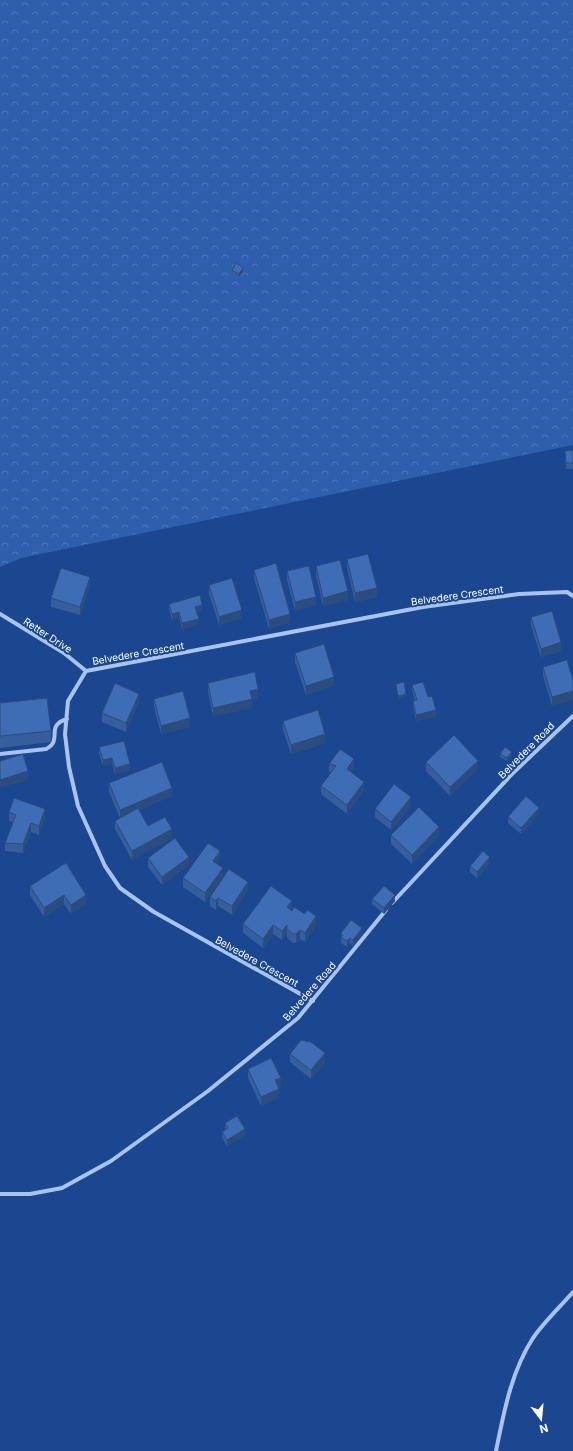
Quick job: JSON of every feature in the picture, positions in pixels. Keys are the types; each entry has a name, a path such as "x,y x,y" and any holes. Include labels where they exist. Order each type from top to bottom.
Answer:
{"street":[{"name":"Belvedere Crescent","path":"313,1002 154,912 120,888 105,866 78,806 69,767 65,734 68,701 86,671 423,607 519,594 568,592 573,596"},
{"name":"Retter Drive","path":"0,614 64,652 86,671"},
{"name":"Belvedere Road","path":"0,1194 30,1194 62,1188 111,1161 208,1091 282,1033 313,1002 394,900 513,773 573,716"},
{"path":"0,754 46,749 52,746 54,742 55,726 58,722 66,719"},
{"path":"496,1451 506,1402 516,1372 533,1338 573,1292"}],"green space":[{"path":"0,0 573,0 573,445 21,558 0,567"}],"building":[{"path":"236,263 243,268 239,274 232,270"},
{"path":"573,450 573,463 566,463 565,451"},
{"path":"368,554 377,588 355,593 347,559"},
{"path":"340,560 348,591 323,598 316,566"},
{"path":"276,563 290,614 269,620 254,570"},
{"path":"309,566 316,597 295,602 287,571"},
{"path":"61,568 90,577 80,607 51,598"},
{"path":"232,578 242,610 219,617 209,585"},
{"path":"200,595 202,605 195,607 199,619 182,623 179,612 172,614 169,604"},
{"path":"552,611 561,642 541,649 531,617"},
{"path":"324,644 334,677 306,686 295,653"},
{"path":"567,660 573,680 573,691 552,697 543,667"},
{"path":"255,672 258,689 250,691 252,699 213,708 208,683"},
{"path":"404,682 406,694 398,696 396,684"},
{"path":"423,682 428,697 432,696 436,710 416,715 413,701 417,700 412,685"},
{"path":"115,683 139,694 126,723 102,713"},
{"path":"183,691 190,718 161,726 154,699"},
{"path":"47,698 51,731 0,736 0,703"},
{"path":"318,710 325,734 291,745 283,721"},
{"path":"454,735 478,761 450,787 426,762"},
{"path":"124,741 130,764 115,768 112,758 103,760 99,747"},
{"path":"505,747 512,752 507,758 500,754"},
{"path":"340,749 354,759 347,769 364,782 347,805 321,786 336,766 329,764"},
{"path":"23,754 28,771 0,780 0,761"},
{"path":"162,762 172,788 120,810 109,783"},
{"path":"394,784 411,797 391,822 375,809"},
{"path":"526,796 539,808 521,828 508,817"},
{"path":"14,798 45,809 39,826 31,823 23,844 5,843 16,815 9,812"},
{"path":"419,807 439,827 412,855 391,835"},
{"path":"138,808 148,826 165,817 172,829 132,851 115,821"},
{"path":"175,838 189,857 162,877 148,858"},
{"path":"208,843 220,851 213,861 223,868 205,893 183,878"},
{"path":"483,851 490,857 477,872 470,866"},
{"path":"66,863 86,895 71,905 64,895 44,908 30,886"},
{"path":"229,869 248,882 232,906 218,898 216,901 210,897"},
{"path":"271,886 292,901 287,907 292,911 294,907 305,914 307,910 316,916 305,933 300,930 296,934 293,934 287,929 287,925 282,931 273,925 263,939 243,924"},
{"path":"384,886 395,895 384,908 372,899"},
{"path":"351,920 362,928 353,940 350,938 347,941 341,937 343,935 341,933"},
{"path":"301,1040 311,1042 325,1053 311,1070 290,1054"},
{"path":"271,1058 281,1078 275,1080 279,1089 261,1097 248,1069"},
{"path":"237,1116 245,1129 227,1140 222,1132 228,1128 225,1123"}]}
